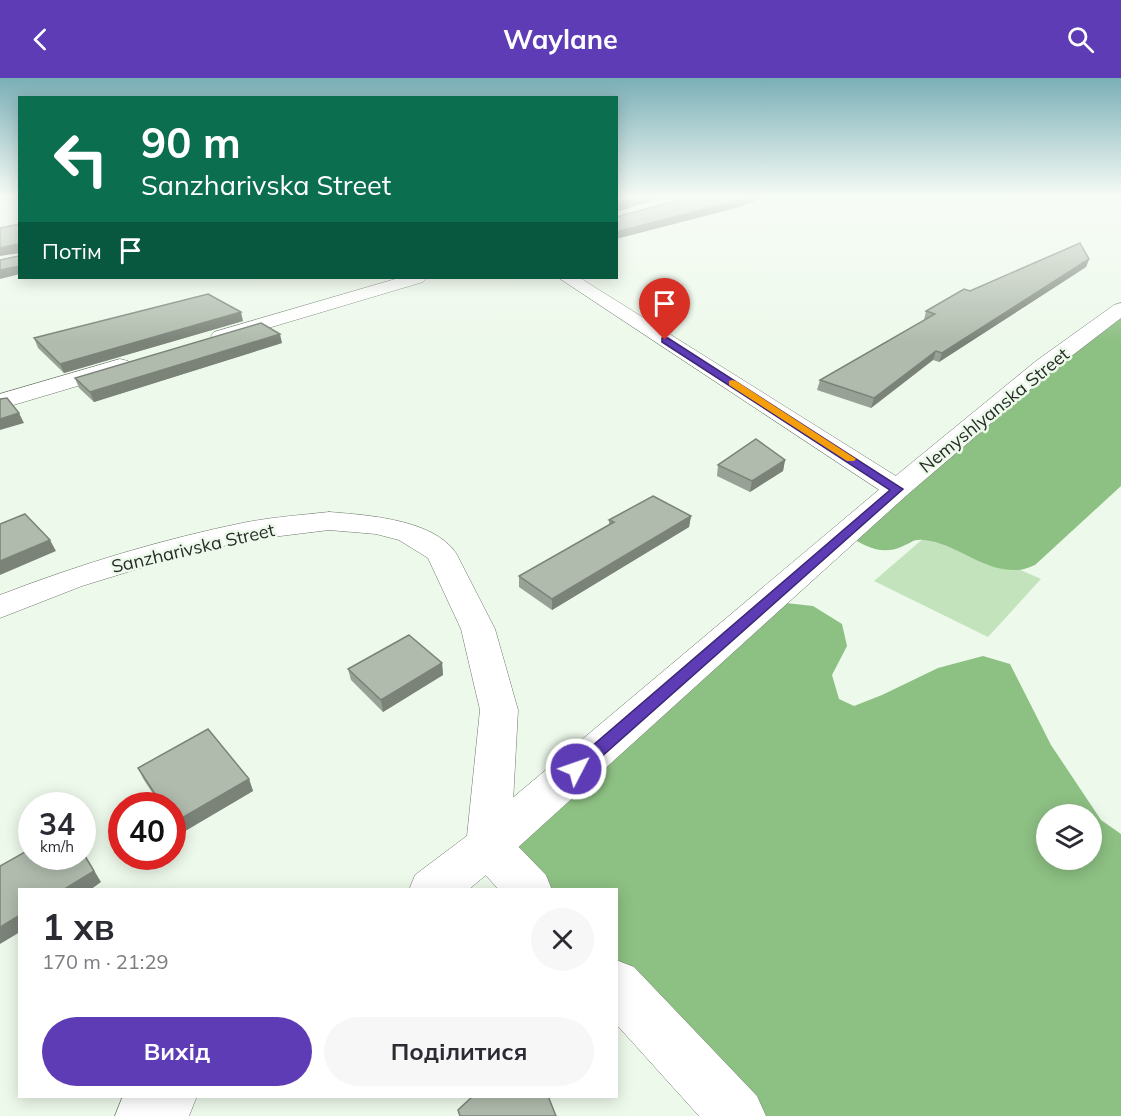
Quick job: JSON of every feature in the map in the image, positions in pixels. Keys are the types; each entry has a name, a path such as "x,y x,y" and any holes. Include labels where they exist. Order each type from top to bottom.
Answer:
{"street":[{"path":"201,342 414,279"},
{"path":"570,279 897,489"},
{"name":"Nemyshlyanska Street","path":"435,888 488,846 897,489 1044,366 1121,309"},
{"path":"0,402 144,359"},
{"name":"Sanzharivska Street","path":"0,608 71,579 148,555 248,531 329,521 378,525 410,534 441,553 478,629 499,710 488,846"},
{"path":"488,846 527,888"},
{"path":"618,987 737,1116"},
{"path":"144,1116 166,1098"}],"green space":[{"path":"1121,309 1121,486 1035,565 1024,569 1006,570 942,544 925,540 914,541 894,549 879,550 846,534"},
{"path":"932,531 1041,579 988,637 874,581"},
{"path":"768,601 813,606 842,624 847,646 832,675 839,699 854,706 938,668 983,656 1010,664 1051,745 1090,804 1036,804 1036,870 1102,870 1102,821 1121,834 1121,1116 737,1116 618,986 618,888 528,888 488,846"}],"building":[{"path":"0,244 16,244 0,248"},
{"path":"1077,244 1081,244 1089,259 942,353 936,351 874,398 820,380 935,314 926,311 964,289 970,291"},
{"path":"18,256 18,266 0,270 0,260"},
{"path":"208,294 241,312 60,364 34,338"},
{"path":"261,323 280,334 90,392 75,378"},
{"path":"7,398 19,413 0,419 0,399"},
{"path":"756,439 785,460 752,481 718,465"},
{"path":"653,496 691,516 552,599 519,576 614,522 609,520"},
{"path":"25,514 50,540 0,561 0,524"},
{"path":"409,635 442,663 381,700 348,669"},
{"path":"208,729 249,779 186,816 186,792 154,792 138,768"},
{"path":"18,856 18,870 93,870 66,888 18,888 18,916 0,927 0,866"},
{"path":"471,1098 549,1098 556,1116 460,1116 458,1110"}],"slow traffic":[{"path":"732,383 850,459"}],"route":[{"path":"576,769 897,489 665,340"}]}
